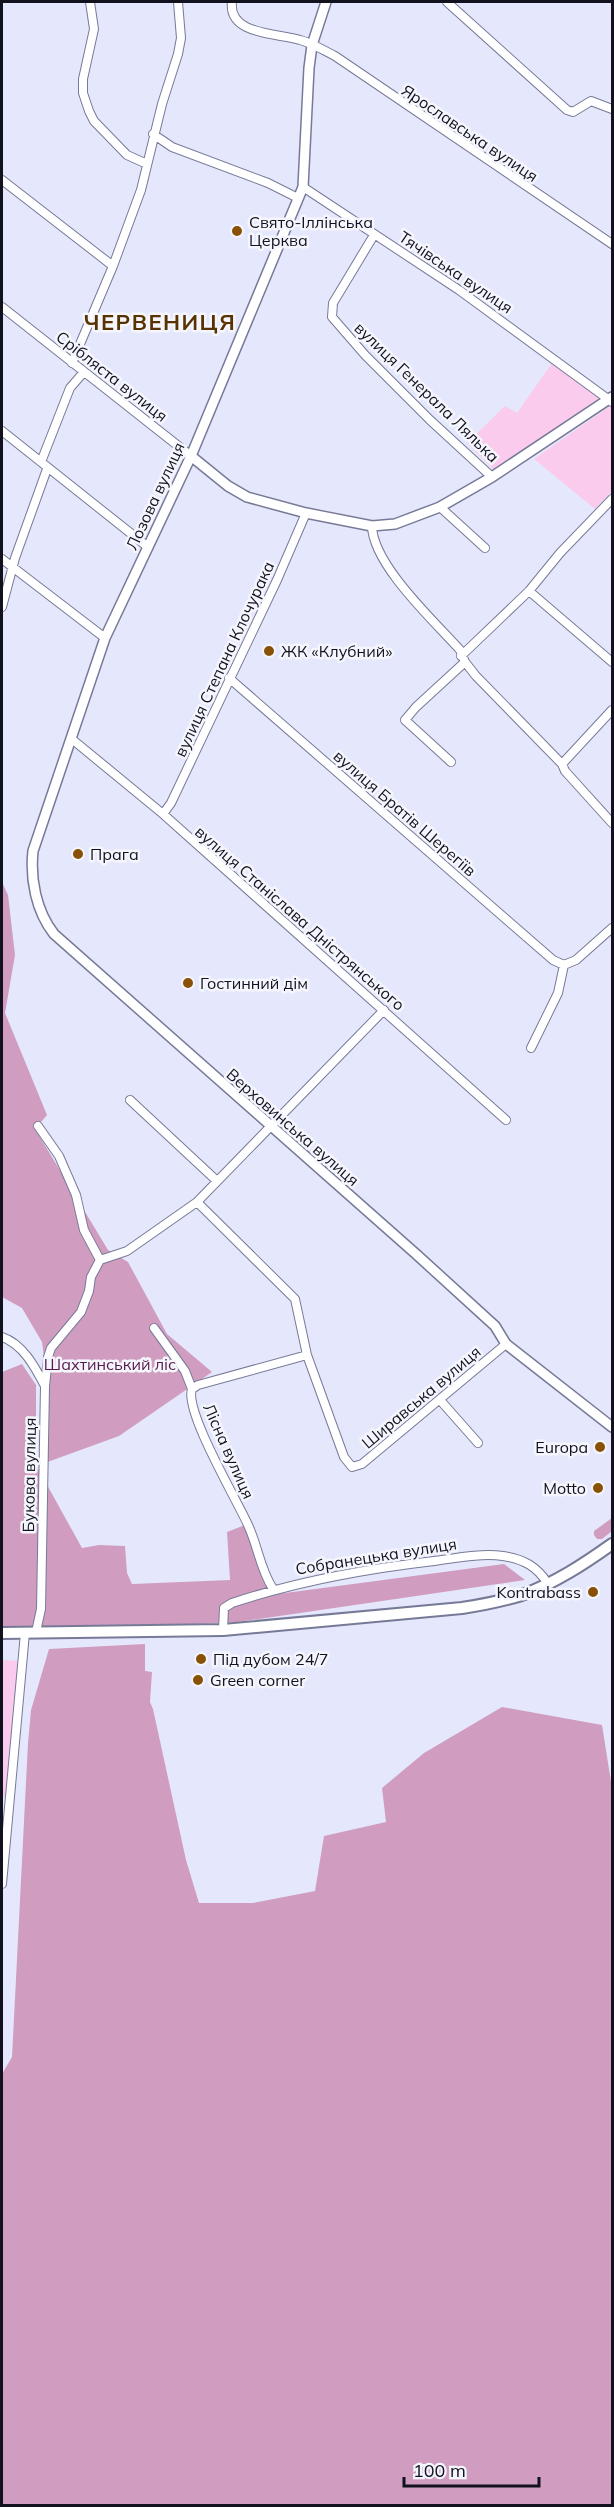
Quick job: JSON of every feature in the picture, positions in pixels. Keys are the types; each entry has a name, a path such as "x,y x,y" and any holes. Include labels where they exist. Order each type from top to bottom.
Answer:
{"main road":[{"path":"2,1633 223,1630 462,1608 501,1601 548,1584 612,1545"}],"street":[{"path":"90,2 94,29 83,79 83,93 89,111 94,121 127,155 147,164"},
{"path":"72,363 133,212 153,134 178,54 181,38 178,2"},
{"name":"Ярославська вулиця","path":"232,2 236,21 246,27 312,45 335,56 612,244"},
{"path":"153,134 172,147 268,183 298,198 303,187 312,45 326,2"},
{"path":"447,2 567,110 573,112 591,101 612,109"},
{"path":"2,180 113,266"},
{"name":"Тячівська вулиця","path":"303,187 459,290 611,400"},
{"name":"Лозова вулиця","path":"48,809 73,740 105,638 191,456 298,198"},
{"name":"вулиця Генерала Лялька","path":"375,235 333,303 332,317 364,355 492,477 611,400"},
{"name":"Срібляста вулиця","path":"2,307 228,486 247,497 306,513 372,526 395,525 440,507 492,477"},
{"path":"41,462 70,388 83,373"},
{"path":"2,430 47,469 148,547"},
{"path":"2,607 12,568 47,469"},
{"path":"451,762 405,720 529,591 612,499"},
{"path":"440,507 485,548"},
{"name":"вулиця Степана Клочурака","path":"163,814 171,803 277,580 306,513"},
{"path":"372,526 376,544 403,587 460,650 463,659 562,764 565,771 612,823"},
{"path":"2,559 105,638"},
{"path":"529,591 612,662"},
{"name":"вулиця Братів Шерегіїв","path":"229,678 553,960 564,965"},
{"path":"562,764 612,710"},
{"name":"вулиця Станіслава Дністрянського","path":"73,740 163,814 506,1120"},
{"name":"Верховинська вулиця","path":"48,809 33,851 32,866 38,901 50,929 268,1126 416,1254 488,1320 506,1344 612,1427"},
{"path":"531,1048 558,993 564,965 576,960 612,928"},
{"path":"32,1363 48,1357 51,1348 81,1312 89,1292 91,1277 100,1260 127,1251 197,1202 268,1126 384,1010"},
{"path":"130,1100 218,1181"},
{"path":"38,1126 59,1156 76,1195 84,1230 100,1260"},
{"path":"192,1389 198,1385 307,1355 295,1299 197,1202"},
{"name":"Лісна вулиця","path":"154,1328 185,1371 192,1389 190,1395 194,1411 213,1455 249,1526 265,1577 273,1589"},
{"path":"2,1337 13,1342 32,1363 45,1386"},
{"name":"Ширавська вулиця","path":"307,1355 344,1457 352,1467 362,1464 506,1344"},
{"name":"Букова вулиця","path":"2,1884 31,1633 41,1609 45,1386 48,1357"},
{"path":"440,1401 478,1443"},
{"name":"Собранецька вулиця","path":"223,1630 224,1608 232,1603 273,1589 351,1573 492,1555 529,1564 536,1568 548,1584"}],"shaded area":[{"path":"552,363 600,398 494,470 467,443 505,406 517,413"},
{"path":"610,406 612,408 612,491 595,509 534,459"},
{"path":"2,1660 19,1661 7,1797 2,1797"}],"green space":[{"name":"Шахтинський ліс","path":"2,882 8,895 15,955 5,1013 47,1115 35,1129 108,1250 128,1262 167,1334 212,1372 119,1436 42,1464 48,1388 42,1342 22,1308 2,1297"},
{"name":"Шахтинський ліс","path":"22,1364 36,1385 36,1465 82,1548 99,1545 125,1546 127,1573 132,1584 230,1580 227,1532 245,1525 270,1595 504,1564 525,1580 238,1622 127,1627 2,1626 2,1372"},
{"path":"612,1518 612,1531 602,1539 597,1539 594,1531"},
{"path":"145,1644 145,1671 152,1672 150,1702 186,1860 199,1903 253,1903 315,1891 324,1836 386,1822 382,1788 424,1753 502,1707 602,1725 612,1788 612,2505 2,2505 2,2074 12,2057 31,1710 49,1649"}],"place":[{"name":"Свято-Іллінська Церква","path":"237,231"},
{"name":"ЖК «Клубний»","path":"269,651"},
{"name":"Прага","path":"78,854"},
{"name":"Гостинний дім","path":"188,983"},
{"name":"Europa","path":"600,1447"},
{"name":"Motto","path":"598,1488"},
{"name":"Kontrabass","path":"593,1592"},
{"name":"Під дубом 24/7","path":"201,1659"},
{"name":"Green corner","path":"198,1680"}],"district":[{"name":"ЧЕРВЕНИЦЯ","path":"160,322"}]}
